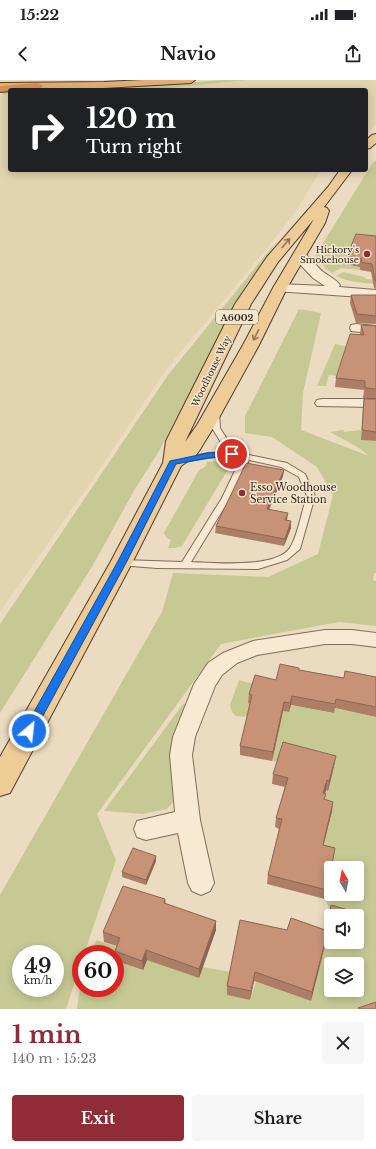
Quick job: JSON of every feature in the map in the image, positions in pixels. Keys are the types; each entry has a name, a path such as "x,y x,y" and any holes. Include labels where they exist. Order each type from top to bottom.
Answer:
{"highway":[{"path":"3,88 35,83 112,80"},
{"path":"35,83 112,85 191,80"}],"main road":[{"path":"368,144 376,137"},
{"name":"Woodhouse Way","path":"173,462 189,451 215,408 251,345 276,278 345,172"},
{"name":"Woodhouse Way","path":"0,784 121,563 173,462 176,441 185,424 215,383 268,284 300,256 319,223 332,190"}],"street":[{"path":"300,256 318,275 333,285"},
{"path":"276,278 376,290"},
{"path":"276,278 376,294"},
{"path":"356,328 376,330"},
{"path":"322,403 343,410 376,403"},
{"path":"201,883 188,820 181,755 184,737 205,684 215,669 230,658 253,648 325,637 352,637 376,640"},
{"path":"146,829 188,820"}],"lane":[{"path":"215,408 216,428 232,454"},
{"path":"121,563 157,565 185,564 258,566 284,558 295,549 311,496 302,476 284,465 232,454 208,455 173,462"},
{"path":"185,564 226,498 246,456"}],"shaded area":[{"path":"248,80 376,80 376,125 368,132 368,88 170,88"},
{"path":"8,94 8,172 321,172 296,211 271,243 165,371 88,486 0,612 0,95"}],"green space":[{"path":"219,80 248,80 170,88 79,88 151,86"},
{"path":"7,90 8,94 1,95"},
{"path":"376,160 376,243 364,259 360,270 341,268 332,273 326,269 315,256 372,164"},
{"path":"277,241 237,302 159,451 135,489 93,565 0,713 0,624 168,375"},
{"path":"343,272 364,277 366,279 376,280 376,284 351,281 336,276"},
{"path":"299,309 321,313 303,393 301,430 369,456 359,448 330,432 361,430 361,440 376,441 376,573 374,573 373,580 376,581 376,626 339,622 221,644 97,814 116,860 87,945 72,945 72,991 66,1009 0,1009 0,895 162,612 173,573 268,577 318,554 333,495 317,467 272,437 245,433 245,416"},
{"path":"335,344 348,347 361,379 329,375 326,386 317,386"},
{"path":"220,460 228,462 230,466 182,546 168,548 171,540 167,538 164,533 199,470 205,467 207,462"},
{"path":"239,680 254,684 249,703 289,712 291,706 333,713 334,708 376,717 376,1009 77,1009 79,997 124,997 124,964 142,970 147,959 199,978 203,967 231,972 227,995 250,1000 256,982 311,1001 324,948 364,949 364,909 330,909 326,901 364,901 364,861 332,861 333,858 322,855 324,841 279,762 272,761 279,726 252,717 236,716 232,712 230,705"},
{"path":"191,703 179,795 167,809 143,814 104,811 183,704"},
{"path":"96,940 112,945 94,945"}],"building":[{"path":"356,234 376,236 376,281 372,264 361,262 362,259 347,256"},
{"path":"351,295 376,295 376,316 357,314"},
{"path":"361,325 376,326 376,389 365,388 365,381 336,378 350,334 364,335"},
{"path":"364,399 376,399 376,432 362,430"},
{"path":"246,463 284,470 267,509 288,513 285,520 291,521 285,539 216,526"},
{"path":"280,664 299,668 299,670 344,678 345,671 376,677 376,707 336,699 335,704 292,696 290,703 284,702 273,752 240,746 252,695 249,694 255,675 276,680"},
{"path":"283,742 336,756 329,781 327,780 323,793 326,794 324,799 333,802 323,845 335,848 333,861 324,861 324,889 268,875 282,819 276,818 288,778 273,774"},
{"path":"133,848 156,856 146,880 122,872"},
{"path":"123,886 165,899 164,903 216,921 199,969 146,950 142,961 124,954 124,945 117,945 120,938 103,932"},
{"path":"331,905 345,909 330,909"},
{"path":"291,918 324,930 324,946 312,992 255,972 251,991 227,986 240,920 287,930"},
{"path":"376,1002 376,1009 358,1008"}],"place":[{"name":"Hickory's Smokehouse","path":"367,254"},
{"name":"Esso Woodhouse Service Station","path":"242,493"}],"route":[{"path":"29,731 121,563 173,462 208,455 232,454"}]}
